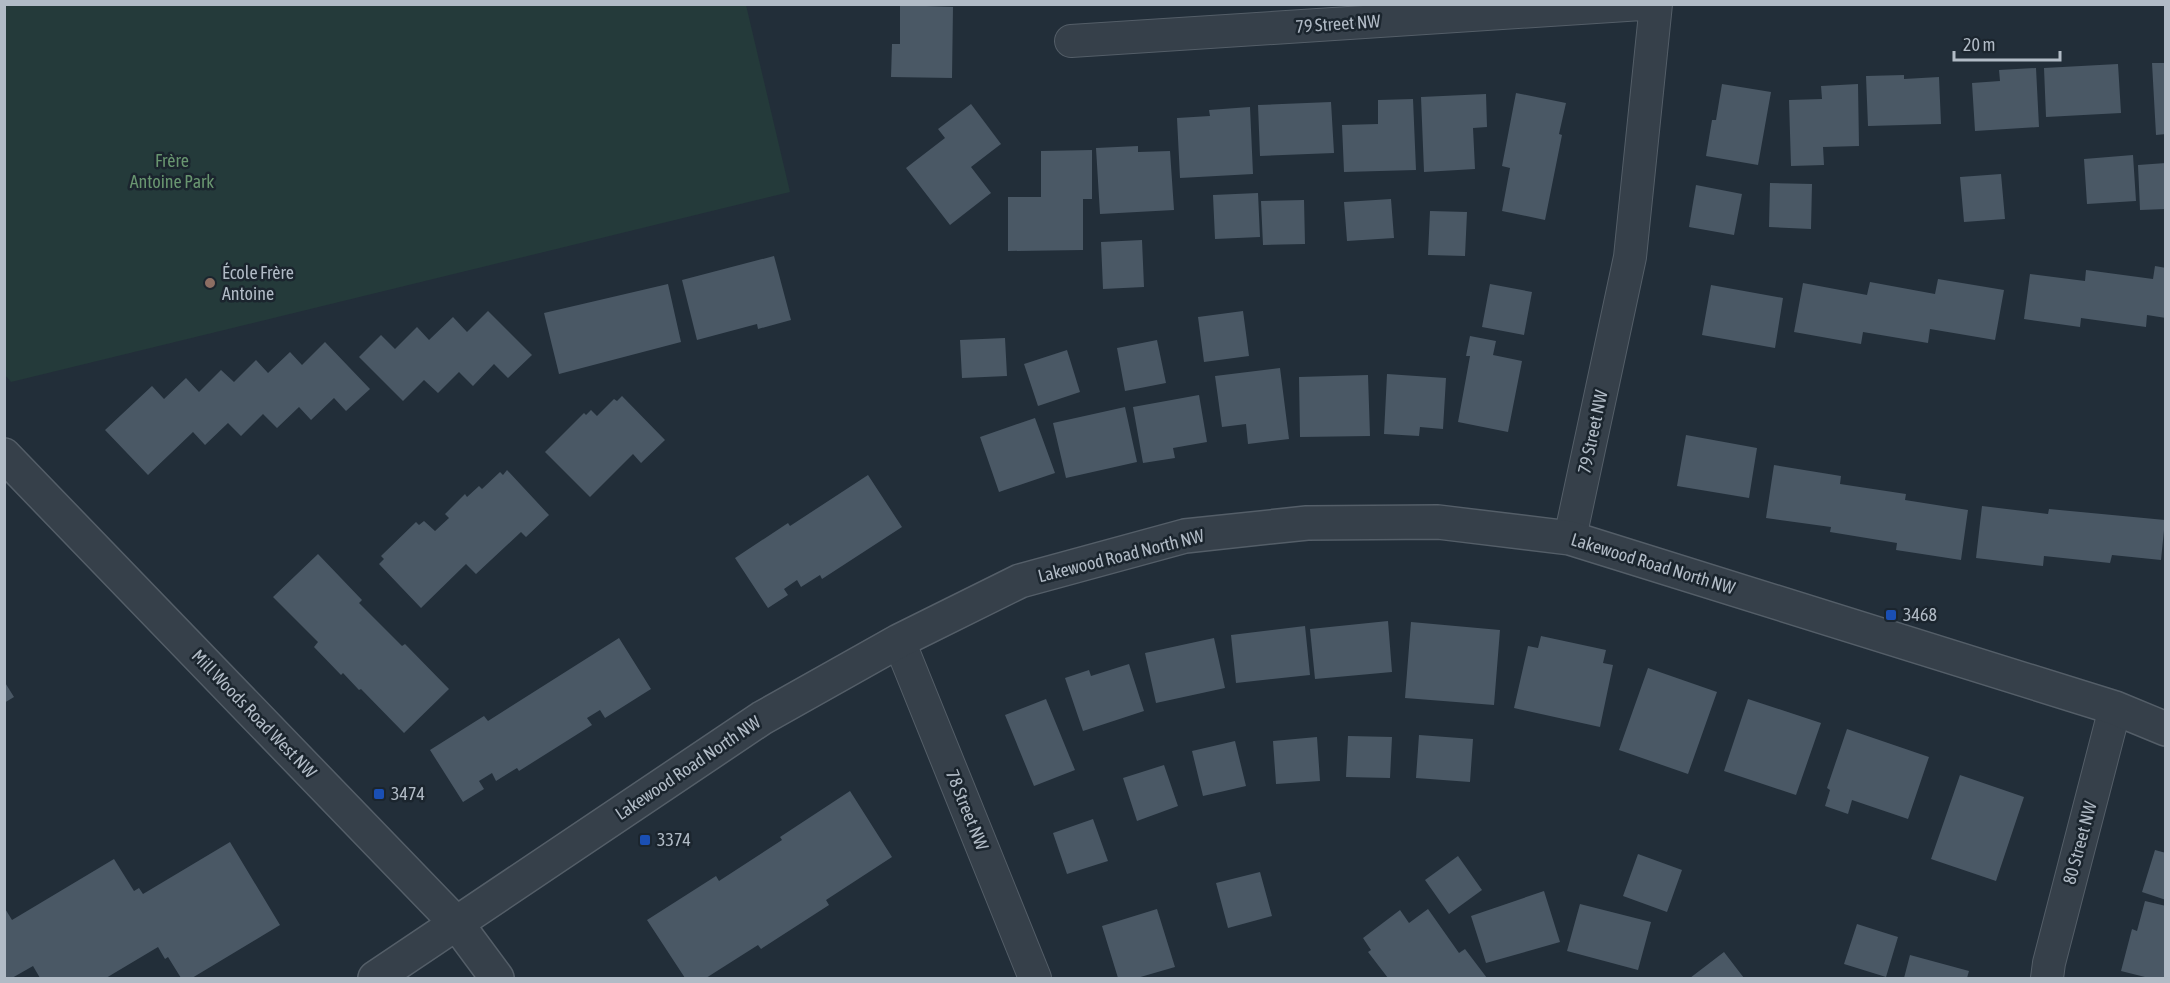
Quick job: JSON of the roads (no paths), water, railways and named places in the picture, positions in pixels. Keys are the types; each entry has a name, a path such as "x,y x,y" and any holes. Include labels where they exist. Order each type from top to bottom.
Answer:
{"street":[{"name":"79 Street NW","path":"1071,41 1642,4"},
{"name":"79 Street NW","path":"1570,537 1630,257 1656,4"},
{"name":"Mill Woods Road West NW","path":"4,455 457,924 498,978"},
{"name":"Lakewood Road North NW","path":"375,978 762,718 899,641 1020,581 1185,537 1307,523 1438,522 1570,537 2115,708 2166,729"},
{"name":"78 Street NW","path":"899,641 1035,978"},
{"name":"80 Street NW","path":"2047,978 2115,708"}],"place":[{"name":"École Frère Antoine","path":"210,283"},
{"name":"3468","path":"1891,615"},
{"name":"3474","path":"379,794"},
{"name":"3374","path":"645,840"}],"park label":[{"name":"Frère Antoine Park","path":"172,171"}]}
